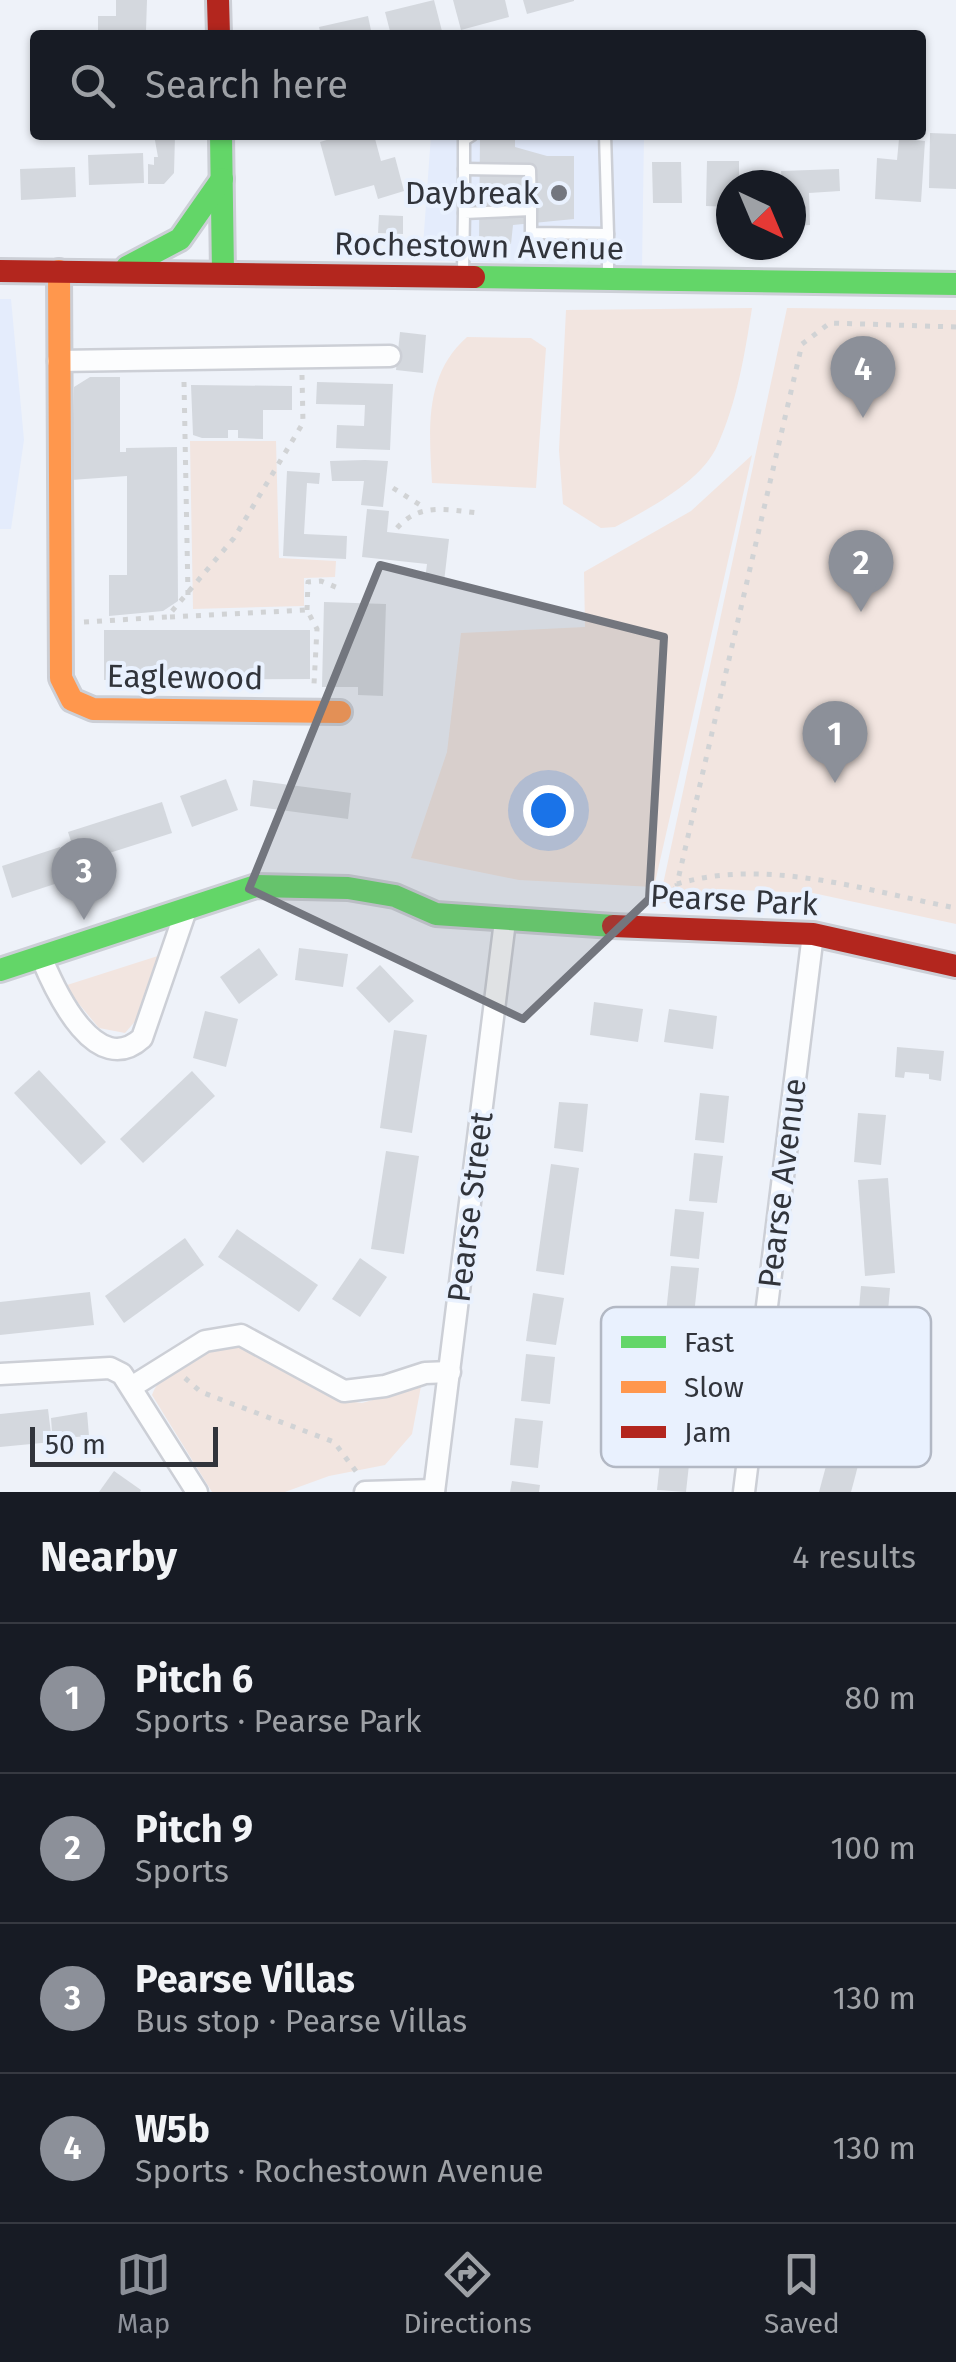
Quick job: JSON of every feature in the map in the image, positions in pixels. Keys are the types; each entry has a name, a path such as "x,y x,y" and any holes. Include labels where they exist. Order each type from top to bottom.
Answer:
{"street":[{"path":"218,0 219,30"},
{"path":"221,140 223,274"},
{"path":"114,272 180,239 222,179"},
{"name":"Rochestown Avenue","path":"0,271 956,284"},
{"name":"Eaglewood","path":"59,271 61,678 72,700 94,709 340,712"},
{"path":"58,361 390,356"},
{"name":"Pearse Park","path":"0,970 256,886 348,888 395,896 436,914 505,921 813,934 956,966"},
{"path":"42,959 59,1000 101,1046 112,1052 128,1050 142,1038 186,910"},
{"name":"Pearse Street","path":"434,1491 505,921"},
{"name":"Pearse Avenue","path":"767,1307 813,934"},
{"path":"133,1386 204,1341 241,1335 344,1391 385,1386 425,1373 450,1372"},
{"path":"0,1374 110,1368 133,1386 197,1492"},
{"name":"Pearse Avenue","path":"744,1492 747,1467"},
{"path":"362,1486 434,1491"}],"lane":[{"path":"463,277 464,140"},
{"path":"605,140 608,281"},
{"path":"464,169 530,170 531,233 608,234"},
{"path":"464,213 531,210"}],"path":[{"path":"956,328 830,324 802,344 677,884 708,874 782,874 956,908"},
{"path":"167,618 239,532 303,423 301,357"},
{"path":"183,358 188,595"},
{"path":"394,488 428,509"},
{"path":"397,528 415,512 428,509 479,513"},
{"path":"313,711 317,629 308,610 308,582 321,581 338,588"},
{"path":"60,623 308,610"},
{"path":"170,1362 201,1392 334,1442 356,1468 362,1486"}],"highlighted area":[{"path":"380,565 664,637 649,899 523,1019 249,889"}],"shaded area":[{"path":"431,140 644,140 642,269 422,260"},
{"path":"0,299 11,299 24,440 11,529 0,529"},
{"path":"752,308 730,411 718,444 700,470 673,493 615,527 601,528 563,504 559,450 566,310"},
{"path":"787,308 956,310 956,924 813,893 717,889 708,905 659,903"},
{"path":"467,337 531,338 546,348 536,488 432,483 430,423 436,386 453,352"},
{"path":"190,441 276,441 279,558 336,561 335,577 304,578 304,606 193,609"},
{"path":"752,455 654,887 519,880 411,858 447,752 461,633 585,627 584,572 691,511"},
{"path":"164,954 138,1018 125,1033 99,1028 64,986"},
{"path":"235,1345 341,1400 362,1403 421,1386 412,1434 385,1465 329,1476 285,1492 212,1492 152,1395 175,1367 212,1350"}],"building":[{"path":"116,0 147,0 146,30 98,30 98,16 116,16"},
{"path":"434,0 442,30 390,30 385,12"},
{"path":"453,0 505,0 509,17 461,30"},
{"path":"523,0 574,0 574,1 527,14"},
{"path":"368,16 371,30 320,30 319,27"},
{"path":"930,133 956,134 956,189 929,188"},
{"path":"155,140 175,140 174,173 164,184 148,184 148,164 154,165 154,157 158,157"},
{"path":"375,140 381,161 395,157 404,191 378,199 374,185 335,196 320,142"},
{"path":"480,140 515,140 515,147 547,156 574,156 574,219 513,225 511,244 479,242"},
{"path":"899,140 925,141 921,202 875,199 877,158 897,160"},
{"path":"143,153 144,183 89,185 88,155"},
{"path":"707,161 739,161 739,170 716,170 716,206 706,206"},
{"path":"652,162 681,162 682,203 653,203"},
{"path":"75,167 76,197 21,200 20,169"},
{"path":"839,169 840,191 809,193 810,225 806,225 806,170"},
{"path":"379,215 403,216 403,234 378,233"},
{"path":"400,332 426,335 423,373 396,370"},
{"path":"90,377 120,377 120,452 126,452 126,448 177,447 178,601 163,611 109,616 109,575 127,575 127,476 71,480 74,387"},
{"path":"317,382 393,384 390,450 336,448 337,425 364,426 365,405 316,404"},
{"path":"191,385 292,386 292,410 263,410 263,439 238,438 238,430 228,430 228,438 202,438 193,435"},
{"path":"330,461 388,461 383,507 361,505 364,481 332,481"},
{"path":"287,471 320,473 319,484 307,483 304,534 347,536 346,559 283,556"},
{"path":"367,509 389,511 387,532 449,539 444,582 425,580 427,564 362,557"},
{"path":"324,602 386,604 383,696 358,695 358,687 322,687"},
{"path":"104,630 310,630 310,679 104,680"},
{"path":"226,779 238,810 192,827 180,796"},
{"path":"253,780 351,793 348,819 250,806"},
{"path":"162,802 172,833 78,863 68,832"},
{"path":"60,847 70,879 12,898 2,866"},
{"path":"259,948 278,975 239,1004 220,977"},
{"path":"299,948 348,954 343,987 295,980"},
{"path":"380,965 414,1001 389,1023 356,988"},
{"path":"594,1002 643,1009 638,1042 590,1035"},
{"path":"669,1009 717,1016 713,1049 664,1042"},
{"path":"205,1011 238,1019 226,1067 193,1058"},
{"path":"394,1030 427,1035 412,1133 380,1128"},
{"path":"897,1047 944,1051 941,1081 929,1079 929,1074 905,1072 904,1078 895,1077"},
{"path":"39,1070 106,1142 81,1165 14,1093"},
{"path":"192,1071 215,1096 143,1163 120,1139"},
{"path":"700,1093 729,1096 724,1143 695,1140"},
{"path":"559,1102 588,1104 583,1152 554,1148"},
{"path":"858,1113 886,1115 881,1165 854,1162"},
{"path":"386,1151 419,1156 404,1254 371,1249"},
{"path":"694,1153 723,1156 717,1203 689,1201"},
{"path":"551,1164 579,1168 564,1275 536,1271"},
{"path":"888,1178 895,1273 865,1276 858,1180"},
{"path":"675,1209 704,1212 699,1259 670,1256"},
{"path":"237,1229 318,1285 299,1312 218,1257"},
{"path":"185,1238 204,1265 124,1323 105,1296"},
{"path":"360,1258 387,1277 360,1317 332,1299"},
{"path":"671,1266 699,1268 695,1307 667,1307"},
{"path":"861,1286 890,1288 888,1307 859,1307"},
{"path":"90,1292 94,1325 0,1335 0,1302"},
{"path":"533,1293 564,1298 556,1345 526,1341"},
{"path":"526,1354 555,1357 550,1404 521,1401"},
{"path":"48,1409 52,1442 0,1447 0,1414"},
{"path":"87,1412 89,1436 62,1438 61,1431 52,1432 51,1418"},
{"path":"515,1418 543,1421 538,1468 510,1465"},
{"path":"659,1467 689,1467 686,1492 657,1490"},
{"path":"826,1467 858,1467 851,1492 819,1492"},
{"path":"114,1471 141,1490 140,1492 99,1492"},
{"path":"512,1481 540,1485 539,1492 510,1492"}],"traffic: fast":[{"path":"221,140 223,273"},
{"path":"127,267 180,239 222,179"},
{"path":"474,277 956,284"},
{"path":"0,970 256,886 348,888 395,896 436,914 613,926"}],"traffic: slow":[{"path":"59,271 61,678 72,700 93,709 340,712"}],"traffic: jam":[{"path":"218,0 219,30"},
{"path":"0,271 474,277"},
{"path":"613,926 813,934 956,966"}],"place":[{"name":"Daybreak","path":"559,193"},
{"name":"W5b","path":"863,418"},
{"name":"Pitch 9","path":"861,612"},
{"name":"Pitch 6","path":"835,783"},
{"name":"Pearse Villas","path":"84,920"}]}
